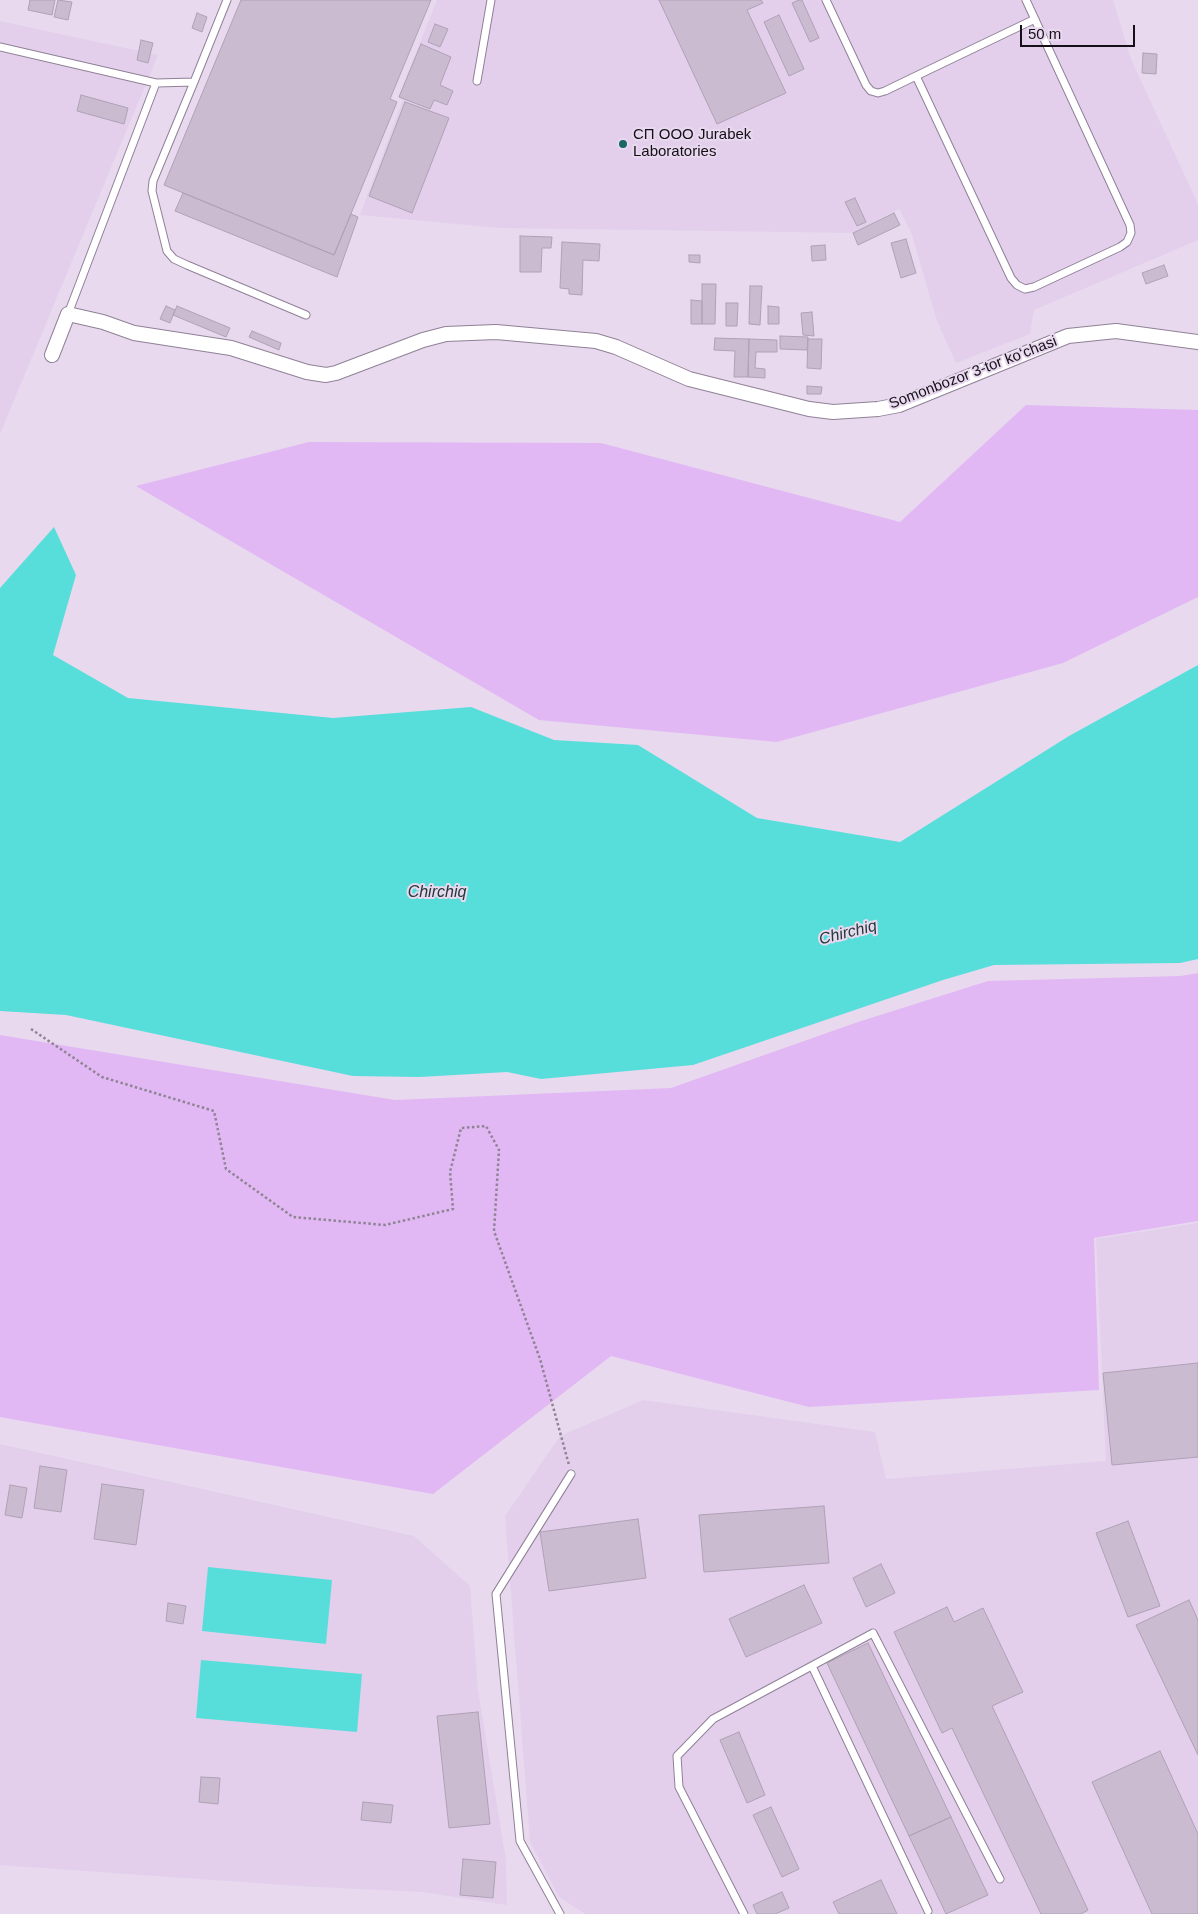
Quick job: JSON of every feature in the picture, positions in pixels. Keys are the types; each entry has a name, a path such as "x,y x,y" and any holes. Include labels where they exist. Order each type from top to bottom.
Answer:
{"street":[{"name":"Somonbozor 3-tor koʻchasi","path":"68,314 103,322 134,333 231,348 298,369 326,375 336,373 423,340 446,334 496,332 596,341 616,347 689,379 809,409 834,412 878,410 899,405 1075,334 1116,331 1198,342"},
{"path":"52,355 68,314"}],"lane":[{"path":"228,0 153,181 152,191 167,251 174,258 306,314"},
{"path":"477,81 491,0"},
{"path":"826,0 866,85 878,93 1035,19"},
{"path":"916,76 1011,278 1017,285 1025,289 1034,287 1120,247 1127,242 1131,233 1130,225 1026,0"},
{"path":"0,47 156,84 194,82"},
{"path":"68,314 156,84"},
{"path":"560,1914 520,1841 496,1594 571,1474"},
{"path":"744,1914 679,1787 677,1756 713,1720 873,1633 1000,1879"},
{"path":"812,1666 928,1912"}],"path":[{"path":"31,1029 102,1077 214,1111 226,1170 293,1217 385,1225 453,1209 450,1172 461,1128 486,1126 500,1150 494,1231 540,1359 571,1474"}],"shaded area":[{"path":"437,0 1113,0 1131,59 1198,204 1198,240 1034,310 1030,334 956,363 937,321 911,232 899,209 853,233 499,228 360,215 403,100 398,97"},
{"path":"0,21 158,55 0,434"},
{"path":"1026,405 1198,410 1198,597 1063,663 777,742 539,720 136,486 309,442 601,443 900,522"},
{"path":"1198,973 1198,1221 1094,1238 1099,1390 809,1407 611,1356 433,1494 0,1417 0,1035 395,1100 671,1088 858,1022 988,981 1181,976"},
{"path":"1198,1223 1198,1914 585,1914 559,1897 530,1842 505,1516 560,1436 643,1400 875,1432 886,1479 1106,1461 1096,1239"},
{"path":"0,1444 414,1536 470,1586 478,1690 506,1860 507,1905 422,1892 297,1886 0,1865"}],"water":[{"name":"Chirchiq","path":"54,527 76,575 53,655 128,698 333,718 471,707 554,740 638,745 757,818 900,842 1069,736 1198,665 1198,959 1180,963 994,965 943,980 693,1065 541,1079 507,1072 420,1077 353,1076 66,1015 0,1011 0,588"},
{"path":"208,1567 332,1580 326,1644 202,1631"},
{"path":"201,1660 362,1674 357,1732 196,1718"}],"building":[{"path":"30,0 55,0 52,15 28,10"},
{"path":"58,0 72,2 68,20 54,17"},
{"path":"241,0 431,0 390,99 397,102 334,255 164,185"},
{"path":"659,0 761,0 763,3 747,10 786,93 717,124"},
{"path":"802,0 819,38 810,42 792,3"},
{"path":"197,13 207,17 202,32 192,28"},
{"path":"779,15 804,69 789,76 764,22"},
{"path":"435,24 448,29 440,47 428,42"},
{"path":"141,40 153,43 148,63 137,60"},
{"path":"421,44 451,57 440,85 453,91 447,105 434,100 430,109 399,97"},
{"path":"1143,53 1157,54 1156,74 1142,73"},
{"path":"81,95 128,108 124,124 77,111"},
{"path":"405,102 449,118 412,213 369,196"},
{"path":"183,193 334,255 351,214 358,217 337,277 175,211"},
{"path":"855,198 866,222 857,226 845,202"},
{"path":"894,213 900,225 858,245 853,233"},
{"path":"520,236 552,237 551,248 542,248 541,272 520,272"},
{"path":"906,239 916,273 901,278 891,243"},
{"path":"562,242 600,244 599,261 583,260 582,295 569,294 569,289 560,288"},
{"path":"825,245 826,260 812,261 811,246"},
{"path":"689,255 700,255 700,263 689,262"},
{"path":"1164,265 1168,276 1146,284 1142,273"},
{"path":"702,284 716,284 715,324 702,324"},
{"path":"750,286 762,286 760,325 749,324"},
{"path":"691,300 702,301 702,324 691,324"},
{"path":"726,303 738,303 737,326 726,326"},
{"path":"166,306 175,310 170,323 160,319"},
{"path":"177,306 230,328 226,337 173,315"},
{"path":"768,306 779,307 779,324 768,324"},
{"path":"812,312 814,336 803,335 801,313"},
{"path":"252,331 281,343 279,350 249,337"},
{"path":"780,336 808,337 807,350 780,349"},
{"path":"715,338 749,339 748,377 734,377 735,351 714,350"},
{"path":"749,339 777,340 777,352 756,352 755,368 765,369 765,378 748,377"},
{"path":"808,339 822,339 821,369 807,368"},
{"path":"807,386 822,387 821,394 807,394"},
{"path":"1198,1363 1198,1457 1112,1465 1103,1373"},
{"path":"40,1466 67,1470 61,1512 34,1508"},
{"path":"102,1484 144,1490 136,1545 94,1539"},
{"path":"10,1485 27,1488 22,1518 5,1515"},
{"path":"824,1506 829,1563 704,1572 699,1515"},
{"path":"638,1519 646,1578 549,1591 540,1532"},
{"path":"1128,1521 1160,1606 1128,1617 1096,1533"},
{"path":"881,1564 895,1593 866,1607 853,1578"},
{"path":"804,1585 822,1623 746,1657 729,1619"},
{"path":"1189,1600 1198,1620 1198,1755 1136,1625"},
{"path":"168,1603 186,1606 183,1624 166,1621"},
{"path":"947,1607 954,1622 983,1608 1023,1692 992,1706 1088,1910 1081,1914 1041,1914 952,1728 942,1733 894,1632"},
{"path":"868,1643 951,1817 909,1836 827,1663"},
{"path":"478,1712 490,1824 449,1828 437,1716"},
{"path":"739,1732 765,1795 747,1803 720,1740"},
{"path":"1160,1751 1198,1834 1198,1914 1152,1914 1092,1782"},
{"path":"201,1777 220,1778 218,1804 199,1802"},
{"path":"363,1802 393,1805 391,1823 361,1820"},
{"path":"771,1807 799,1869 782,1877 753,1815"},
{"path":"951,1817 988,1895 946,1914 909,1836"},
{"path":"463,1859 496,1862 493,1898 460,1895"},
{"path":"881,1880 897,1914 839,1914 833,1902"},
{"path":"782,1892 789,1908 775,1914 757,1914 753,1905"}],"place":[{"name":"СП ООО Jurabek Laboratories","path":"623,144"}]}
